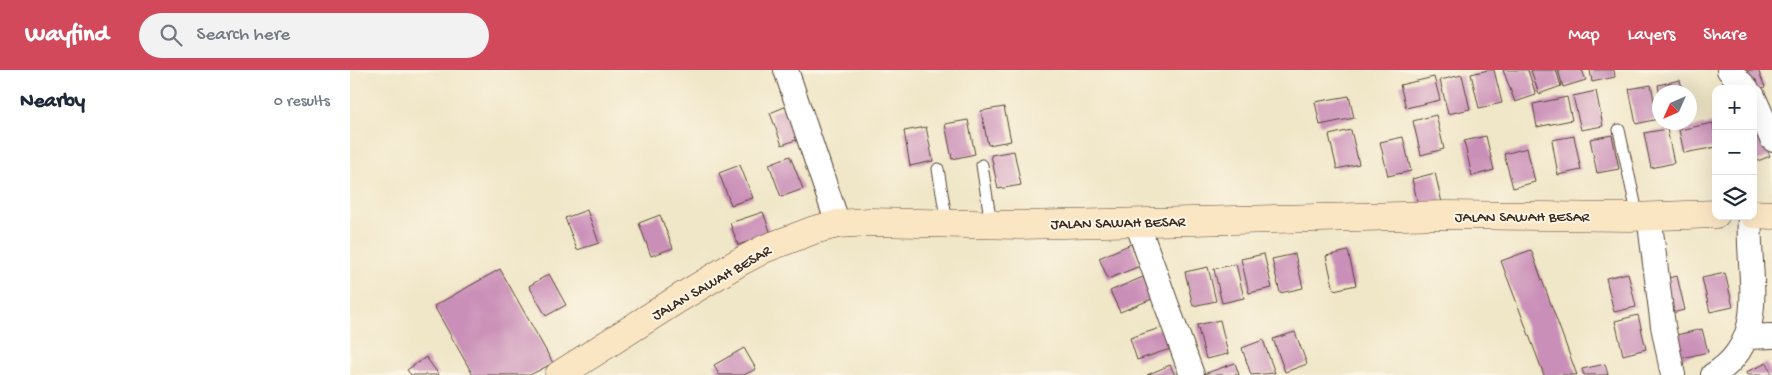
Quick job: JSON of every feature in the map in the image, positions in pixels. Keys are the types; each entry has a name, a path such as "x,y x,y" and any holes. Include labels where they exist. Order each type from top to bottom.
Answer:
{"main road":[{"name":"JALAN SAWAH BESAR","path":"559,375 678,298 736,264 764,249 814,230 838,224 1137,223 1446,215 1643,217 1712,214"},
{"path":"1757,215 1772,215"}],"street":[{"path":"786,70 838,224"},
{"path":"1729,70 1743,85"},
{"path":"1757,105 1772,139"},
{"path":"1643,217 1673,375"},
{"path":"1713,375 1731,363 1747,337 1756,303 1749,232 1751,220"},
{"path":"1137,223 1192,375"},
{"path":"1747,337 1772,336"}],"lane":[{"path":"1619,130 1643,217"},
{"path":"982,165 990,224"},
{"path":"938,169 947,223"}],"building":[{"path":"1494,70 1502,103 1479,108 1471,74"},
{"path":"1503,70 1528,70 1536,95 1515,102"},
{"path":"1531,70 1556,70 1561,86 1539,94"},
{"path":"1558,70 1582,70 1586,80 1563,87"},
{"path":"1590,70 1614,70 1615,77 1592,82"},
{"path":"1733,70 1758,70 1765,87 1757,90 1757,85 1747,85"},
{"path":"1462,75 1470,109 1448,114 1440,80"},
{"path":"1434,77 1440,100 1406,108 1400,85"},
{"path":"1680,80 1681,85 1658,85"},
{"path":"1651,85 1652,120 1636,124 1629,89"},
{"path":"1596,91 1603,126 1581,130 1573,96"},
{"path":"1349,96 1354,118 1320,125 1315,102"},
{"path":"1567,97 1572,120 1537,127 1533,104"},
{"path":"792,104 804,137 782,145 770,113"},
{"path":"1004,107 1011,141 988,145 981,111"},
{"path":"1436,115 1444,149 1421,155 1413,121"},
{"path":"968,120 975,154 952,159 945,124"},
{"path":"1712,123 1712,148 1684,153 1679,130 1697,130 1697,126"},
{"path":"1757,126 1770,156 1757,161"},
{"path":"926,127 933,161 910,166 904,131"},
{"path":"1351,130 1359,164 1337,169 1329,135"},
{"path":"1667,130 1674,163 1651,168 1644,133"},
{"path":"1612,135 1619,169 1597,173 1590,139"},
{"path":"1486,136 1494,170 1472,176 1464,141"},
{"path":"1574,136 1581,170 1558,175 1552,140"},
{"path":"1403,137 1411,171 1388,176 1380,142"},
{"path":"1527,148 1535,182 1513,188 1504,154"},
{"path":"1014,151 1021,185 998,189 991,155"},
{"path":"790,156 803,189 781,197 769,164"},
{"path":"740,165 753,198 731,205 719,173"},
{"path":"1435,173 1443,207 1420,213 1412,179"},
{"path":"587,210 599,243 577,250 565,218"},
{"path":"763,212 771,234 738,245 730,223"},
{"path":"660,215 673,248 651,256 639,223"},
{"path":"1131,244 1140,266 1108,279 1099,258"},
{"path":"1531,250 1577,375 1544,375 1501,261"},
{"path":"1348,251 1356,285 1334,290 1326,256"},
{"path":"1264,254 1272,288 1249,293 1241,259"},
{"path":"1295,254 1303,288 1280,293 1272,259"},
{"path":"1236,264 1244,298 1222,303 1214,269"},
{"path":"1208,267 1216,301 1193,306 1185,272"},
{"path":"500,269 553,363 530,375 473,375 434,306"},
{"path":"1628,273 1636,307 1614,312 1606,278"},
{"path":"1725,273 1733,307 1710,312 1702,278"},
{"path":"549,274 566,305 546,316 529,286"},
{"path":"1677,276 1685,310 1662,315 1654,281"},
{"path":"1143,277 1152,299 1120,312 1110,291"},
{"path":"1638,315 1646,349 1623,355 1615,321"},
{"path":"1220,320 1228,354 1206,359 1197,325"},
{"path":"1163,327 1170,349 1137,360 1130,338"},
{"path":"1702,329 1708,352 1674,360 1668,337"},
{"path":"1295,332 1307,364 1285,372 1273,339"},
{"path":"1263,340 1275,373 1251,375 1242,348"},
{"path":"744,348 756,369 744,375 719,375 714,365"},
{"path":"426,357 439,375 411,375 407,370"},
{"path":"1235,363 1239,375 1201,375"},
{"path":"1767,363 1772,375 1747,375 1746,372"},
{"path":"1605,364 1608,375 1584,375 1582,369"},
{"path":"1170,365 1175,375 1147,375"}]}
